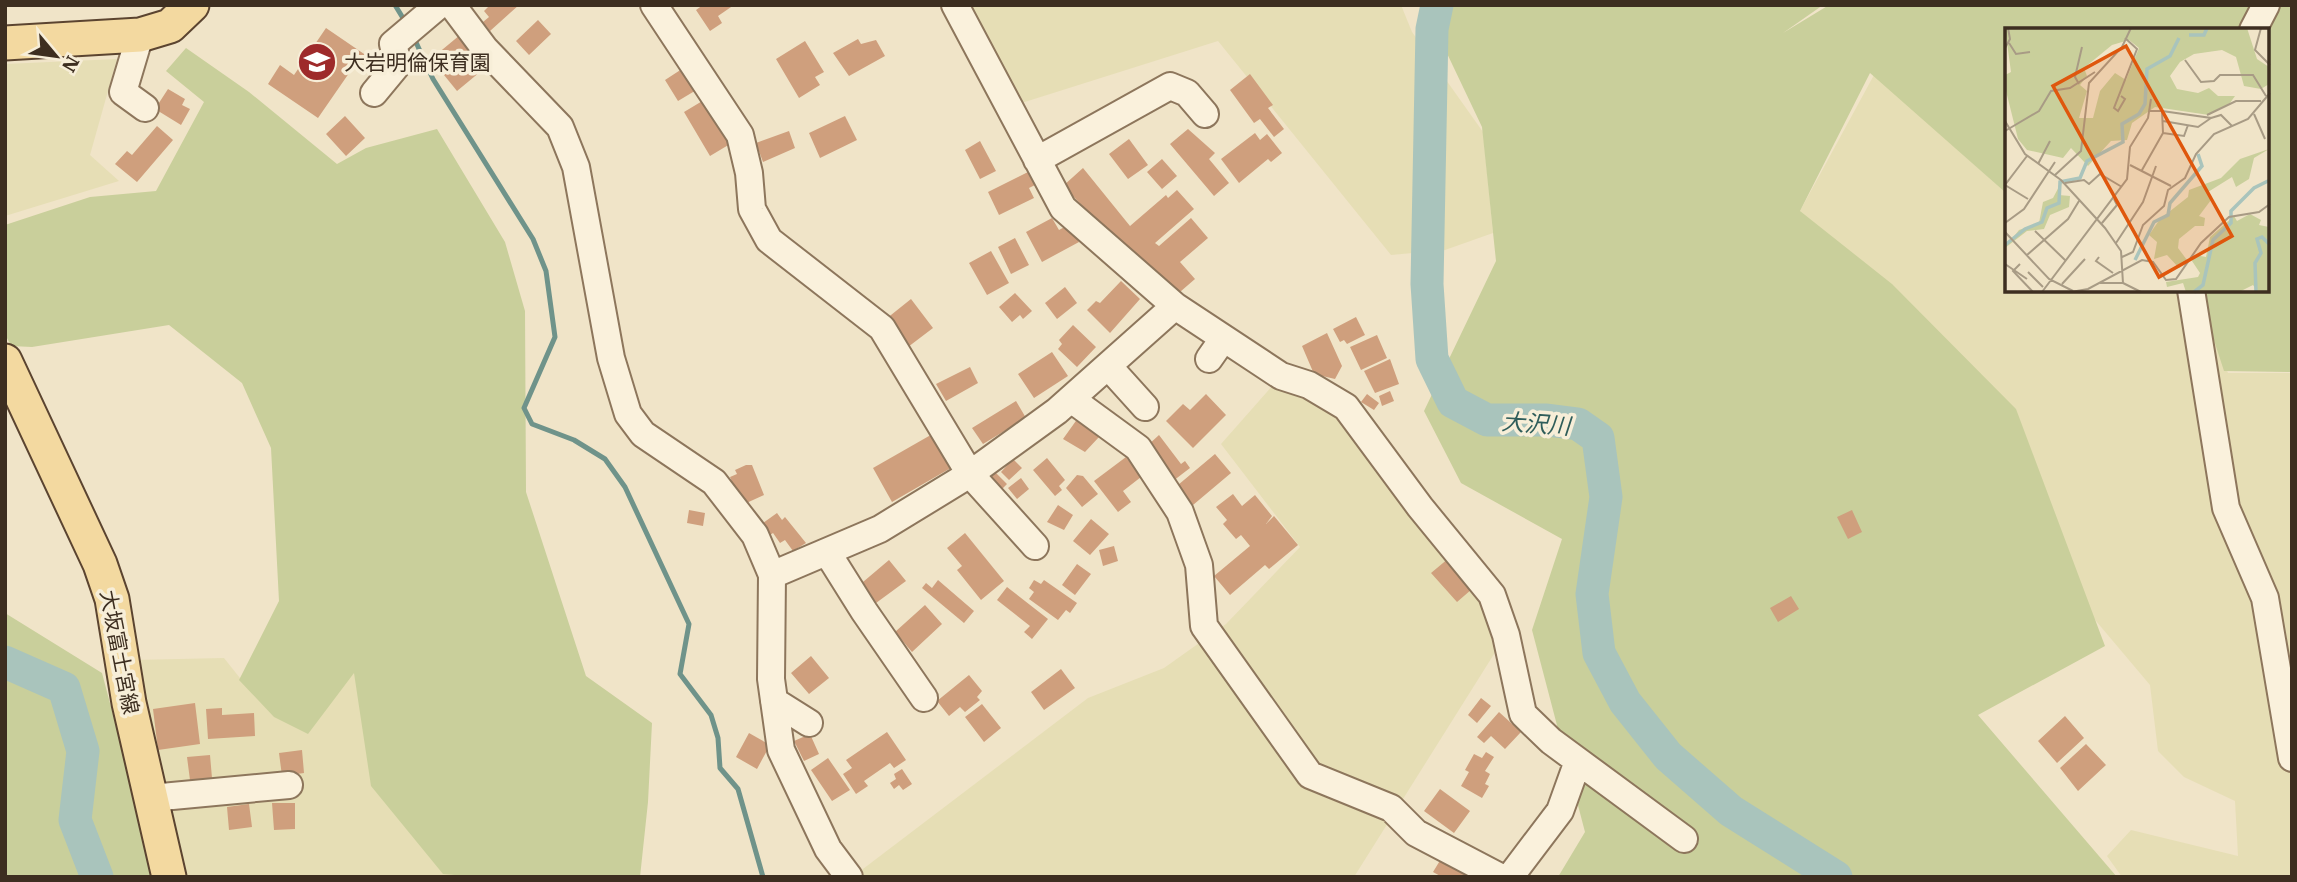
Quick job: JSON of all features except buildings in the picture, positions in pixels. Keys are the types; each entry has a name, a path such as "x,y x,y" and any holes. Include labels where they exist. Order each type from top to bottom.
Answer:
{"main road":[{"path":"5,43 140,35 170,26 192,5"},
{"name":"大坂富士宮線","path":"5,361 100,564 112,599 129,703 169,877"}],"street":[{"path":"374,93 398,64 393,44 439,5"},
{"path":"452,5 485,49 560,127 576,167 611,358 628,414 643,435 714,482 755,535 772,575 771,680 781,750 828,849 849,877"},
{"path":"654,5 740,135 749,173 752,209 769,240 882,328 970,474 1035,546"},
{"path":"955,5 1063,208 1175,306 1216,349 1309,385 1346,407 1420,507 1492,595 1506,635 1523,715 1533,727 1684,839"},
{"path":"2254,28 2266,5"},
{"path":"140,35 123,92 145,108"},
{"path":"1037,160 1170,86 1187,93 1205,114"},
{"path":"2191,292 2226,508 2264,598 2292,758"},
{"path":"772,575 880,529 970,474 1071,399 1175,306"},
{"path":"1108,366 1145,407"},
{"path":"1071,399 1138,448 1180,512 1199,565 1204,626 1310,775 1391,808 1416,834 1500,877"},
{"path":"827,552 924,698"},
{"path":"774,701 809,723"},
{"path":"1510,877 1560,811 1578,761"},
{"path":"151,798 289,785"}],"shaded area":[{"path":"962,5 1401,5 1412,32 1483,132 1493,233 1445,250 1391,255 1218,41 1015,105"},
{"path":"117,59 90,155 119,181 5,216 5,64"},
{"path":"1874,75 2005,192 2005,292 2195,292 2228,373 2292,373 2292,877 2122,877 2107,856 2131,830 2238,856 2235,801 2184,777 2158,751 2150,685 2096,621 1800,211"},
{"path":"1281,376 1346,407 1506,635 1354,877 863,877 859,872 1088,698 1164,668 1226,624 1300,547 1221,444"},
{"path":"224,658 255,697 354,672 495,877 180,877 133,660"}],"green space":[{"path":"1424,5 1823,5 1783,33 1829,5 2292,5 2292,372 2224,371 2198,292 2269,292 2269,28 2005,28 2005,192 1870,73 1800,211 1892,284 2016,409 2105,646 1978,715 2117,877 1558,877 1585,832 1532,630 1562,539 1461,483 1424,411 1496,261 1482,127"},
{"path":"186,48 249,92 337,164 366,148 437,129 505,242 525,311 526,492 586,676 652,723 648,802 640,877 479,877 443,874 371,786 354,673 308,734 274,717 239,680 279,601 271,448 242,383 169,325 32,347 11,346 5,334 5,225 90,197 156,191 204,102 166,71"},
{"path":"5,613 102,673 156,877 5,877"}],"waterway":[{"path":"395,5 406,23"},
{"name":"大沢川","path":"1437,5 1432,29 1427,284 1432,359 1453,402 1487,420 1547,420 1578,424 1598,438 1606,497 1592,594 1599,653 1625,702 1668,756 1731,811 1836,877"},
{"path":"414,38 433,79 533,239 546,271 555,337 524,408 532,424 574,440 605,459 625,487 689,624 680,674 711,715 718,738 720,768 738,789 763,877"},
{"path":"5,662 64,688 83,751 75,820 97,877"}],"place":[{"name":"大岩明倫保育園","path":"317,62"}]}
